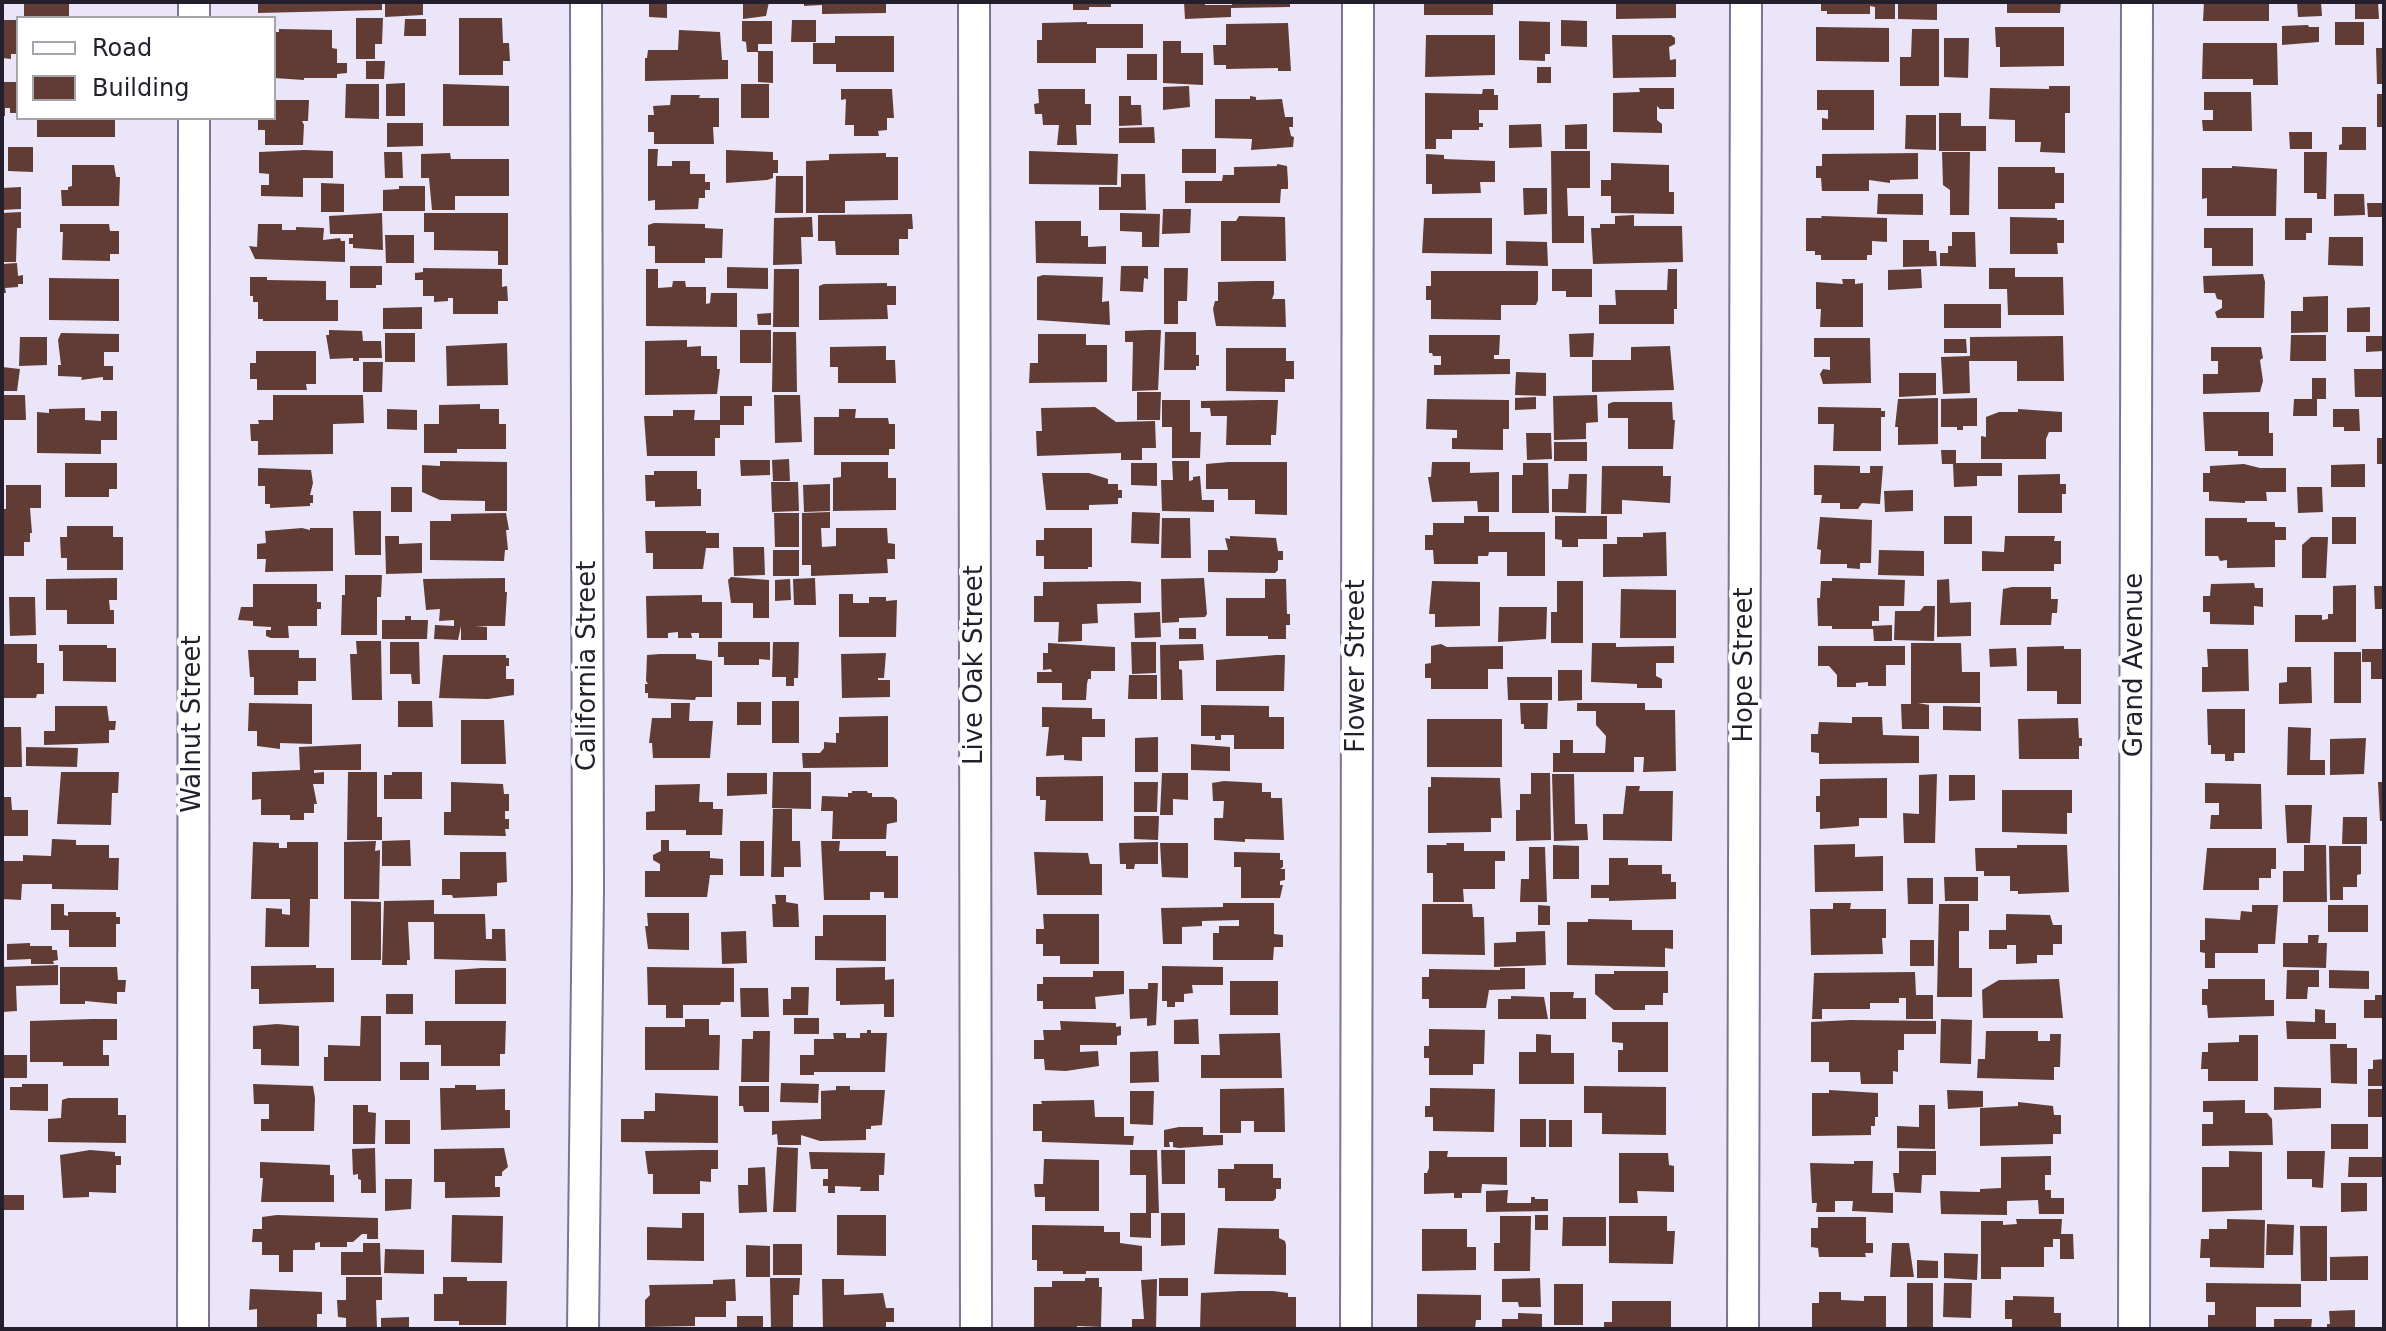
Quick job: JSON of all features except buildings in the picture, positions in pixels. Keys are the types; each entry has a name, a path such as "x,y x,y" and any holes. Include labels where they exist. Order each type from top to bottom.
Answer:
{"street":[{"name":"California Street","path":"583,1329 588,888 586,2"},
{"name":"Live Oak Street","path":"974,2 976,1329"},
{"name":"Flower Street","path":"1356,1329 1358,2"},
{"name":"Hope Street","path":"1743,1329 1746,2"},
{"name":"Grand Avenue","path":"2134,1329 2137,2"},
{"name":"Walnut Street","path":"193,1329 194,120"}]}
